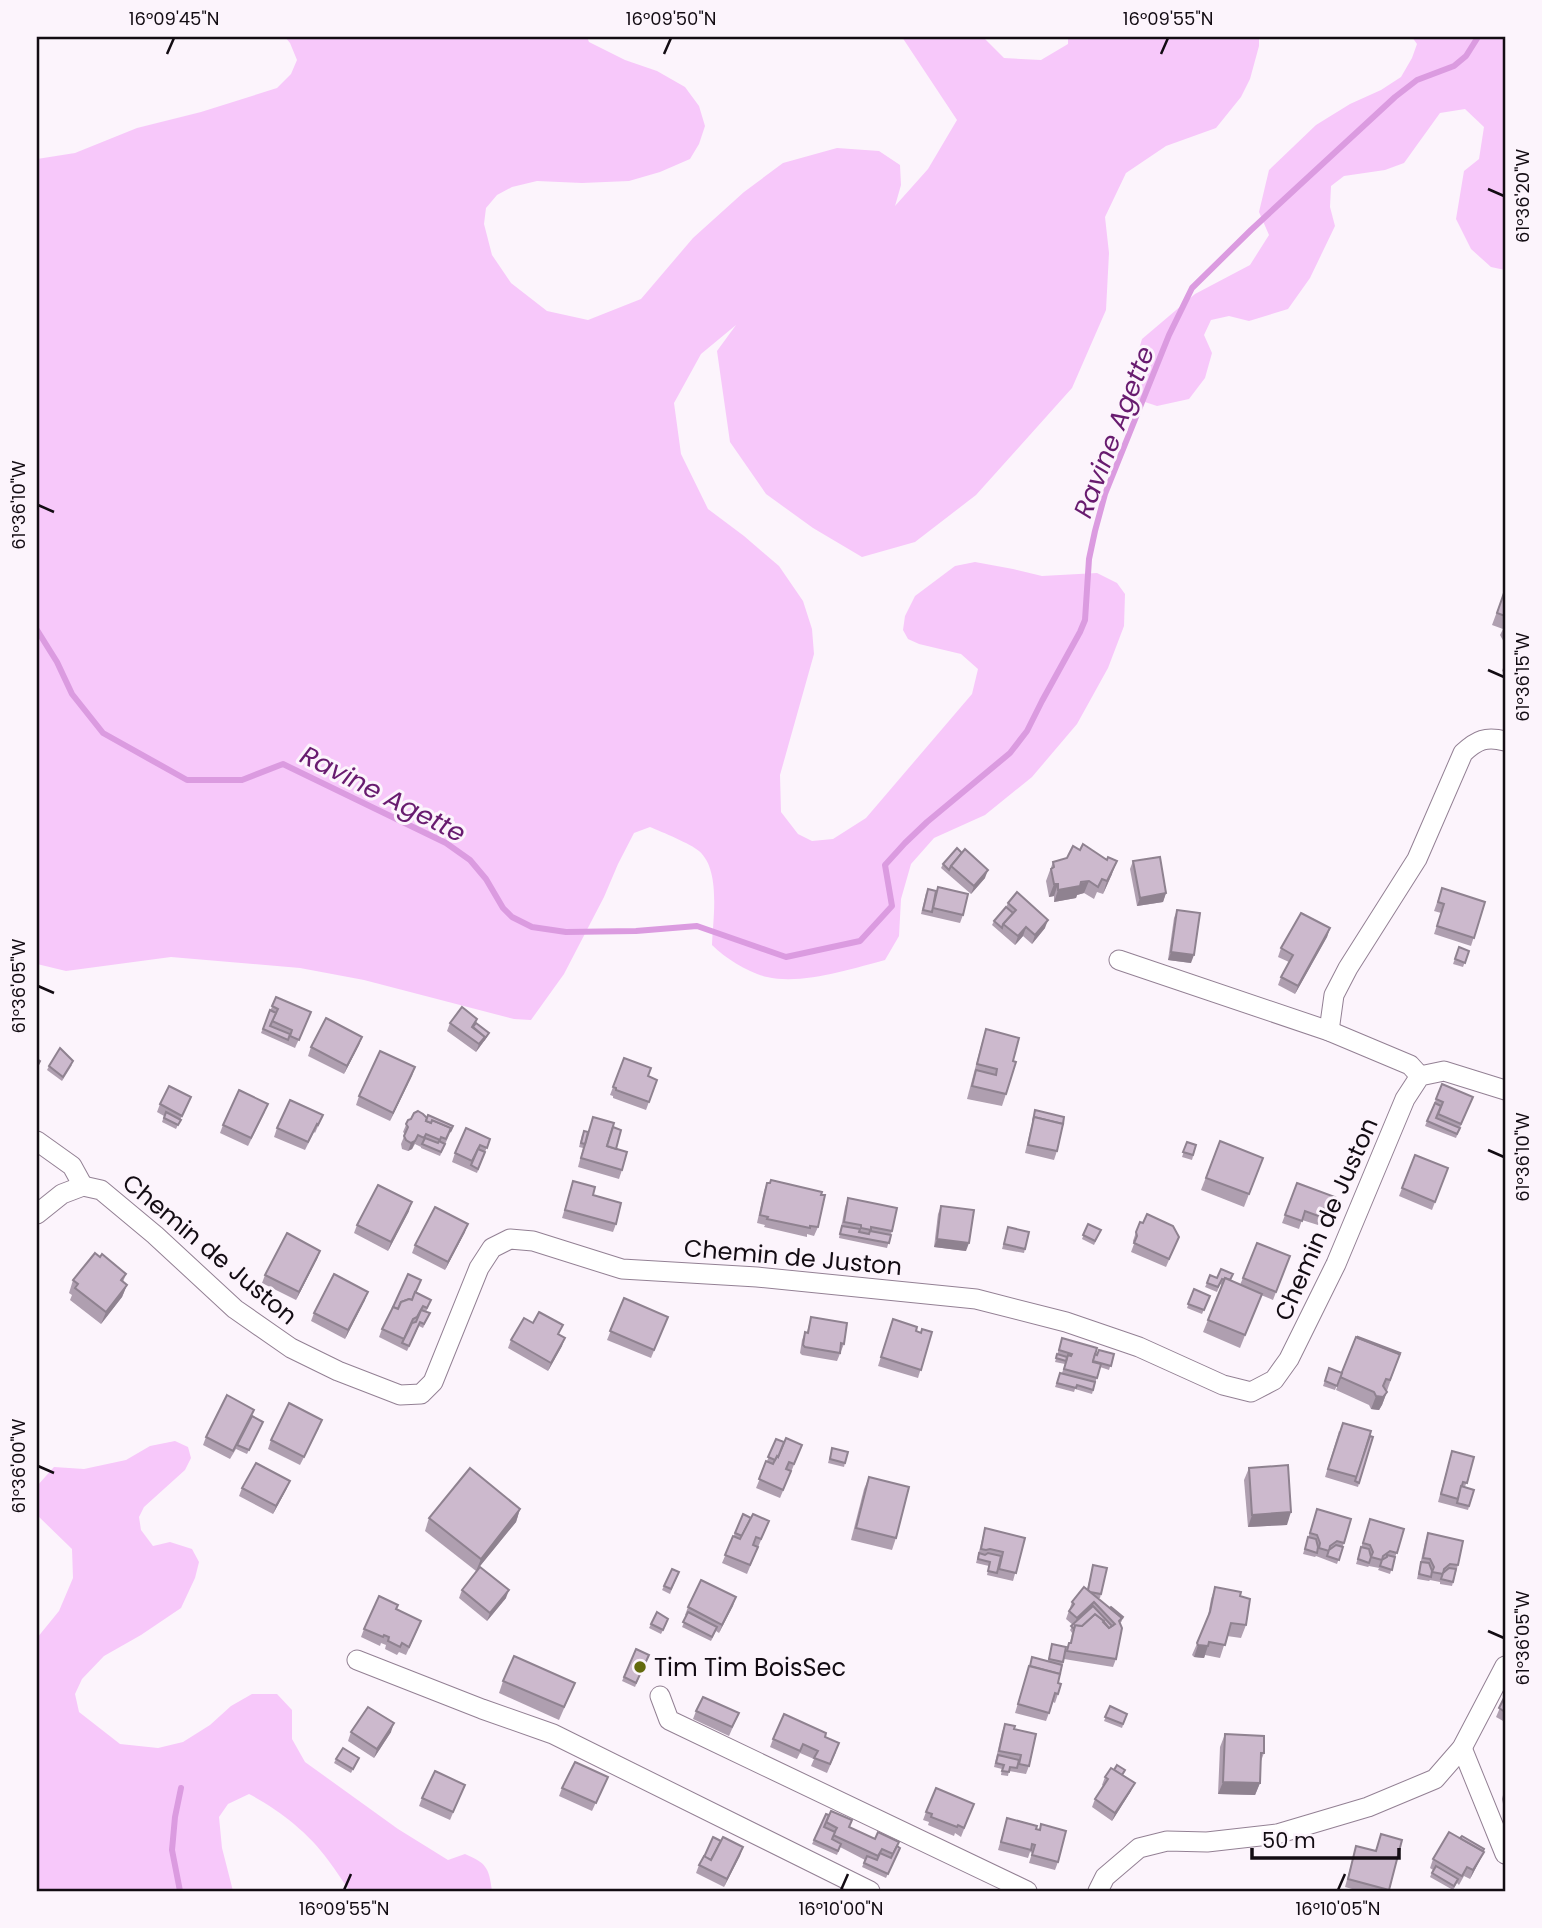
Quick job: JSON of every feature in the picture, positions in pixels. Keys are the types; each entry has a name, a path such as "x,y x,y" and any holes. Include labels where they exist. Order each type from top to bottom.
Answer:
{"street":[{"path":"1329,1031 1334,995 1348,968 1418,859 1463,753 1472,745 1490,737 1505,741"},
{"path":"1119,960 1329,1031 1410,1065 1420,1076 1444,1071 1505,1090"},
{"name":"Chemin de Juston","path":"37,1214 62,1194 83,1186 101,1190 155,1235 235,1309 291,1348 338,1371 400,1395 421,1394 433,1382 479,1268 492,1248 510,1239 533,1241 622,1269 757,1277 976,1299 1066,1322 1139,1347 1223,1385 1251,1392 1274,1381 1289,1359 1336,1264 1405,1099 1420,1076"},
{"path":"37,1140 72,1166 83,1186"},
{"path":"357,1660 553,1734 870,1891"},
{"path":"1098,1891 1105,1877 1139,1849 1167,1841 1207,1842 1277,1834 1368,1807 1435,1779 1462,1748 1505,1666"},
{"path":"660,1696 669,1720 1027,1891"},
{"path":"1462,1748 1505,1854"}],"shaded area":[{"path":"285,37 587,37 589,42 625,60 657,71 685,87 699,106 705,126 690,159 629,181 537,181 512,187 497,195 486,208 484,224 492,255 511,283 547,311 588,320 641,299 693,238 744,192 783,163 837,148 879,151 900,165 901,185 895,206 928,169 957,120 902,37 983,37 1004,58 1041,60 1068,44 1068,37 1259,37 1250,79 1241,97 1216,128 1166,146 1126,173 1105,217 1109,253 1106,310 1072,388 976,495 915,542 862,557 813,528 766,494 730,442 717,351 736,325 701,354 674,403 681,454 708,509 779,566 803,601 812,629 814,654 780,775 781,812 798,834 812,841 833,839 866,818 972,694 978,669 961,654 908,639 903,630 905,616 915,596 955,566 975,562 1042,576 1097,573 1117,583 1125,594 1124,626 1108,668 1077,724 1032,777 985,815 934,838 911,864 901,899 899,936 885,960 826,975 795,979 767,977 738,964 712,945 714,895 706,859 690,845 650,827 634,833 564,974 531,1020 514,1019 364,980 300,968 171,957 66,971 37,964 37,159 75,153 137,128 201,112 277,88 291,74 297,60"},
{"path":"1412,37 1505,37 1505,270 1491,267 1471,249 1456,219 1464,171 1479,159 1484,127 1465,109 1440,113 1404,163 1385,170 1344,176 1331,186 1330,207 1335,226 1310,278 1288,309 1249,321 1229,316 1211,320 1204,335 1212,353 1205,378 1189,399 1157,406 1136,399 1133,369 1142,339 1195,294 1250,265 1269,235 1259,212 1269,170 1316,125 1401,77 1417,44"},
{"path":"175,1441 188,1447 191,1458 185,1470 144,1507 139,1517 141,1530 153,1546 170,1542 192,1549 199,1562 195,1578 181,1608 104,1656 82,1679 75,1694 79,1712 120,1744 158,1748 183,1742 210,1725 231,1706 252,1694 277,1694 292,1710 292,1739 305,1762 398,1829 448,1860 465,1854 478,1860 488,1871 492,1891 350,1891 320,1850 302,1831 282,1814 249,1794 228,1804 219,1817 222,1848 233,1891 37,1891 37,1638 59,1611 73,1578 72,1549 37,1515 37,1486 54,1467 84,1469 126,1460 150,1446"}],"building":[{"path":"1505,590 1505,616 1497,613"},
{"path":"1083,844 1107,860 1108,857 1117,861 1107,881 1102,879 1098,887 1089,881 1081,882 1080,886 1058,890 1051,869 1054,867 1053,862 1067,858 1073,846 1080,850"},
{"path":"957,848 962,853 949,870 943,864"},
{"path":"965,849 988,870 974,886 951,866"},
{"path":"1160,857 1166,893 1140,898 1133,861"},
{"path":"938,887 968,894 963,915 933,908"},
{"path":"1442,888 1485,902 1474,938 1437,926 1444,904 1438,902"},
{"path":"928,889 936,891 932,912 923,910"},
{"path":"1017,892 1048,920 1035,935 1026,927 1018,936 1003,924 1016,910 1008,903"},
{"path":"1006,907 1013,913 1002,928 994,921"},
{"path":"1177,910 1200,913 1194,955 1171,952"},
{"path":"1301,913 1330,928 1298,986 1281,977 1293,955 1281,948"},
{"path":"1459,947 1469,951 1465,963 1455,959"},
{"path":"276,997 311,1012 299,1040 290,1036 292,1030 272,1021 278,1009 272,1006"},
{"path":"462,1007 477,1019 472,1027 485,1037 479,1044 450,1023"},
{"path":"270,1010 276,1013 270,1026 290,1034 288,1040 263,1029"},
{"path":"326,1018 362,1037 347,1066 311,1047"},
{"path":"476,1023 489,1033 483,1041 485,1037 473,1027"},
{"path":"986,1029 1019,1038 1013,1061 1016,1062 1006,1094 972,1086 976,1070 996,1075 997,1069 977,1064"},
{"path":"60,1048 73,1061 63,1077 49,1066"},
{"path":"380,1051 415,1067 393,1113 359,1096"},
{"path":"624,1058 651,1068 648,1076 657,1080 649,1102 613,1087"},
{"path":"1442,1084 1473,1097 1461,1124 1438,1114 1443,1102 1436,1099"},
{"path":"169,1086 191,1097 182,1116 160,1104"},
{"path":"239,1090 268,1104 251,1138 223,1125"},
{"path":"290,1100 323,1115 308,1142 277,1128"},
{"path":"1435,1103 1441,1106 1436,1118 1460,1128 1457,1134 1427,1121"},
{"path":"1035,1110 1064,1117 1063,1124 1034,1117 1033,1121"},
{"path":"418,1111 427,1118 426,1121 431,1123 432,1120 451,1128 446,1139 441,1137 440,1140 426,1134 424,1138 418,1135 411,1143 406,1140 406,1124"},
{"path":"166,1112 181,1120 178,1125 164,1118"},
{"path":"428,1115 453,1126 450,1132 451,1128 432,1120 431,1123 426,1121"},
{"path":"593,1117 614,1123 607,1146 627,1152 622,1170 581,1158"},
{"path":"1034,1117 1063,1124 1057,1151 1028,1145"},
{"path":"613,1127 621,1130 616,1149 607,1146"},
{"path":"466,1128 490,1139 487,1148 480,1145 472,1161 455,1153"},
{"path":"584,1131 588,1132 585,1144 581,1143"},
{"path":"425,1138 445,1144 441,1152 422,1144"},
{"path":"1220,1141 1263,1158 1249,1194 1206,1178"},
{"path":"1187,1142 1196,1145 1193,1155 1183,1152"},
{"path":"478,1149 485,1152 478,1169 471,1165"},
{"path":"1415,1155 1448,1168 1435,1202 1402,1188"},
{"path":"771,1180 825,1195 818,1227 810,1228 767,1219 768,1217 760,1215 767,1183"},
{"path":"573,1181 595,1187 593,1195 621,1203 616,1224 565,1210"},
{"path":"1297,1183 1335,1197 1332,1206 1326,1204 1321,1217 1305,1211 1302,1221 1285,1215"},
{"path":"378,1185 412,1202 391,1242 357,1225"},
{"path":"848,1198 897,1208 892,1231 871,1227 871,1230 844,1222"},
{"path":"941,1206 974,1210 969,1243 937,1239"},
{"path":"435,1207 468,1224 448,1262 415,1245"},
{"path":"1147,1214 1173,1226 1179,1237 1169,1259 1134,1243 1140,1222 1143,1223"},
{"path":"1088,1224 1101,1230 1095,1241 1083,1235"},
{"path":"842,1226 860,1229 859,1232 869,1234 870,1231 891,1235 889,1243 840,1234"},
{"path":"1008,1227 1029,1232 1025,1249 1004,1244"},
{"path":"287,1233 320,1251 299,1292 265,1275"},
{"path":"1257,1243 1290,1256 1276,1292 1243,1278"},
{"path":"95,1253 100,1257 102,1254 126,1274 121,1280 127,1285 106,1312 75,1288 78,1284 73,1280"},
{"path":"1221,1269 1233,1274 1230,1280 1222,1279 1218,1287 1207,1283 1210,1275 1217,1278"},
{"path":"334,1274 368,1292 348,1330 314,1313"},
{"path":"408,1274 421,1280 412,1300 401,1302 398,1309 393,1307"},
{"path":"1225,1278 1262,1294 1245,1335 1208,1320"},
{"path":"1194,1289 1210,1296 1204,1310 1188,1304"},
{"path":"415,1292 431,1300 427,1308 423,1306 413,1319 404,1339 382,1329 393,1307 398,1309 401,1302 412,1300"},
{"path":"624,1298 668,1317 654,1350 610,1331"},
{"path":"421,1310 430,1313 424,1324 420,1322 409,1346 402,1343 412,1323 416,1322"},
{"path":"539,1312 563,1325 558,1334 565,1338 551,1363 511,1340 524,1318 533,1323"},
{"path":"811,1317 847,1323 840,1353 803,1345"},
{"path":"893,1319 917,1327 916,1331 921,1333 922,1329 932,1332 921,1370 881,1357"},
{"path":"1356,1337 1400,1354 1390,1380 1386,1379 1383,1386 1387,1392 1383,1397 1340,1377"},
{"path":"1358,1337 1400,1353 1399,1354"},
{"path":"1062,1338 1097,1348 1093,1362 1101,1364 1097,1378 1064,1369 1068,1355 1072,1354 1059,1350"},
{"path":"1099,1350 1114,1354 1111,1366 1093,1361"},
{"path":"1057,1354 1067,1357 1066,1361 1056,1358"},
{"path":"1329,1368 1342,1373 1337,1386 1325,1381"},
{"path":"1060,1373 1095,1382 1093,1390 1057,1383"},
{"path":"227,1395 254,1410 233,1451 206,1437"},
{"path":"289,1403 322,1420 304,1457 271,1440"},
{"path":"252,1416 263,1422 249,1450 237,1445"},
{"path":"1343,1423 1371,1431 1357,1477 1328,1469"},
{"path":"1370,1436 1373,1437 1359,1483 1355,1481"},
{"path":"786,1438 802,1445 794,1464 789,1462 786,1469 791,1471 783,1490 759,1479 766,1461 773,1464"},
{"path":"776,1439 784,1442 775,1460 768,1457"},
{"path":"832,1448 848,1452 845,1463 830,1459"},
{"path":"1452,1451 1474,1457 1467,1483 1463,1482 1458,1499 1441,1494"},
{"path":"256,1463 290,1481 276,1506 242,1488"},
{"path":"1288,1465 1291,1512 1252,1515 1249,1468"},
{"path":"470,1468 520,1509 481,1559 429,1518"},
{"path":"869,1477 909,1487 896,1538 856,1528"},
{"path":"1461,1486 1474,1490 1469,1506 1457,1503"},
{"path":"1317,1509 1351,1519 1344,1543 1337,1541 1330,1546 1329,1551 1319,1548 1317,1535 1310,1533"},
{"path":"743,1514 751,1518 742,1536 735,1533"},
{"path":"753,1514 769,1521 761,1539 756,1537 753,1545 758,1547 750,1565 725,1555 733,1536 740,1539"},
{"path":"1370,1519 1404,1529 1397,1553 1390,1551 1382,1560 1371,1557 1373,1552 1370,1545 1363,1543"},
{"path":"985,1528 1025,1538 1016,1573 999,1569 1003,1552 981,1549"},
{"path":"1428,1533 1463,1541 1458,1565 1450,1564 1443,1574 1432,1572 1434,1567 1430,1559 1423,1558"},
{"path":"1308,1537 1316,1539 1317,1553 1305,1549"},
{"path":"1336,1545 1343,1547 1339,1560 1327,1556 1329,1550"},
{"path":"1361,1547 1369,1549 1369,1563 1358,1559"},
{"path":"979,1553 1001,1556 997,1573 988,1571 990,1562 978,1559"},
{"path":"1387,1555 1395,1557 1392,1570 1380,1566"},
{"path":"1421,1562 1429,1563 1431,1577 1419,1574"},
{"path":"1093,1565 1107,1568 1101,1594 1088,1590"},
{"path":"480,1567 509,1590 490,1613 462,1590"},
{"path":"1449,1568 1456,1569 1453,1582 1441,1579"},
{"path":"672,1569 679,1572 671,1589 664,1586"},
{"path":"701,1580 736,1597 722,1625 688,1607"},
{"path":"1084,1587 1122,1618 1119,1621 1122,1628 1116,1659 1067,1651 1075,1625 1082,1626 1095,1614 1109,1628 1115,1624 1094,1602 1077,1618 1069,1611 1074,1604 1072,1602"},
{"path":"1215,1587 1241,1592 1240,1596 1250,1599 1246,1625 1231,1623 1225,1645 1209,1642 1208,1646 1198,1645 1210,1612"},
{"path":"379,1596 398,1605 396,1609 421,1621 409,1647 402,1643 400,1647 388,1641 389,1637 364,1629"},
{"path":"1093,1606 1112,1626 1109,1628 1095,1614 1082,1626 1075,1625 1074,1629 1071,1626"},
{"path":"657,1612 668,1619 663,1630 651,1624"},
{"path":"688,1612 717,1627 712,1637 683,1622"},
{"path":"1052,1644 1066,1647 1063,1662 1049,1659"},
{"path":"636,1649 649,1655 636,1683 624,1677"},
{"path":"514,1656 575,1683 564,1707 503,1681"},
{"path":"1032,1657 1062,1665 1060,1674 1030,1666"},
{"path":"1029,1666 1060,1674 1058,1683 1061,1684 1058,1694 1055,1693 1049,1713 1018,1704"},
{"path":"1505,1696 1505,1712 1499,1708"},
{"path":"703,1697 739,1713 732,1727 696,1711"},
{"path":"1110,1706 1127,1714 1123,1724 1105,1717"},
{"path":"368,1707 394,1723 377,1749 351,1732"},
{"path":"784,1714 826,1733 825,1737 839,1743 830,1764 814,1758 818,1751 803,1744 800,1751 773,1739"},
{"path":"1005,1724 1036,1734 1029,1766 1019,1764 1021,1755 999,1751"},
{"path":"1225,1734 1264,1736 1260,1783 1223,1782"},
{"path":"343,1748 359,1758 353,1769 336,1759"},
{"path":"998,1755 1019,1760 1017,1768 1010,1767 1009,1772 1002,1771 1004,1765 996,1763"},
{"path":"575,1762 608,1777 596,1803 562,1788"},
{"path":"1117,1765 1125,1770 1122,1775 1114,1770"},
{"path":"1111,1768 1135,1783 1115,1813 1095,1799 1108,1779 1105,1777"},
{"path":"435,1771 465,1785 453,1812 422,1798"},
{"path":"936,1788 974,1804 964,1828 931,1817 932,1814 926,1812"},
{"path":"831,1811 852,1820 849,1827 875,1839 878,1832 899,1842 893,1854 882,1849 878,1856 833,1835 837,1828 826,1822"},
{"path":"826,1814 829,1815 824,1827 835,1832 832,1839 841,1844 838,1851 814,1840"},
{"path":"1007,1818 1037,1826 1036,1829 1040,1830 1041,1824 1066,1831 1058,1862 1032,1855 1035,1845 1032,1844 1031,1850 1001,1842"},
{"path":"1449,1832 1484,1852 1473,1870 1467,1867 1462,1876 1433,1859"},
{"path":"1381,1834 1402,1840 1389,1890 1348,1879 1356,1846 1376,1851"},
{"path":"1462,1836 1484,1849 1483,1851 1460,1838"},
{"path":"713,1837 721,1841 711,1860 704,1857"},
{"path":"723,1837 743,1847 727,1879 699,1865 704,1856 711,1860"},
{"path":"897,1846 900,1848 888,1874 864,1863 867,1856 877,1860 880,1853 891,1858"},
{"path":"1436,1866 1458,1879 1454,1886 1432,1873"}],"waterway":[{"name":"Ravine Agette","path":"37,630 57,662 72,694 103,733 187,780 242,780 283,764 446,843 470,860 512,917 532,927 566,932 636,931 697,926 786,957 860,941 892,906 885,865 927,822 1010,753 1027,731 1080,632 1085,620 1089,559 1105,494 1169,335 1192,288 1395,97 1417,80 1454,66 1466,56 1478,37"},
{"path":"180,1891 172,1850 181,1788"}],"place":[{"name":"Tim Tim BoisSec","path":"640,1667"}]}
